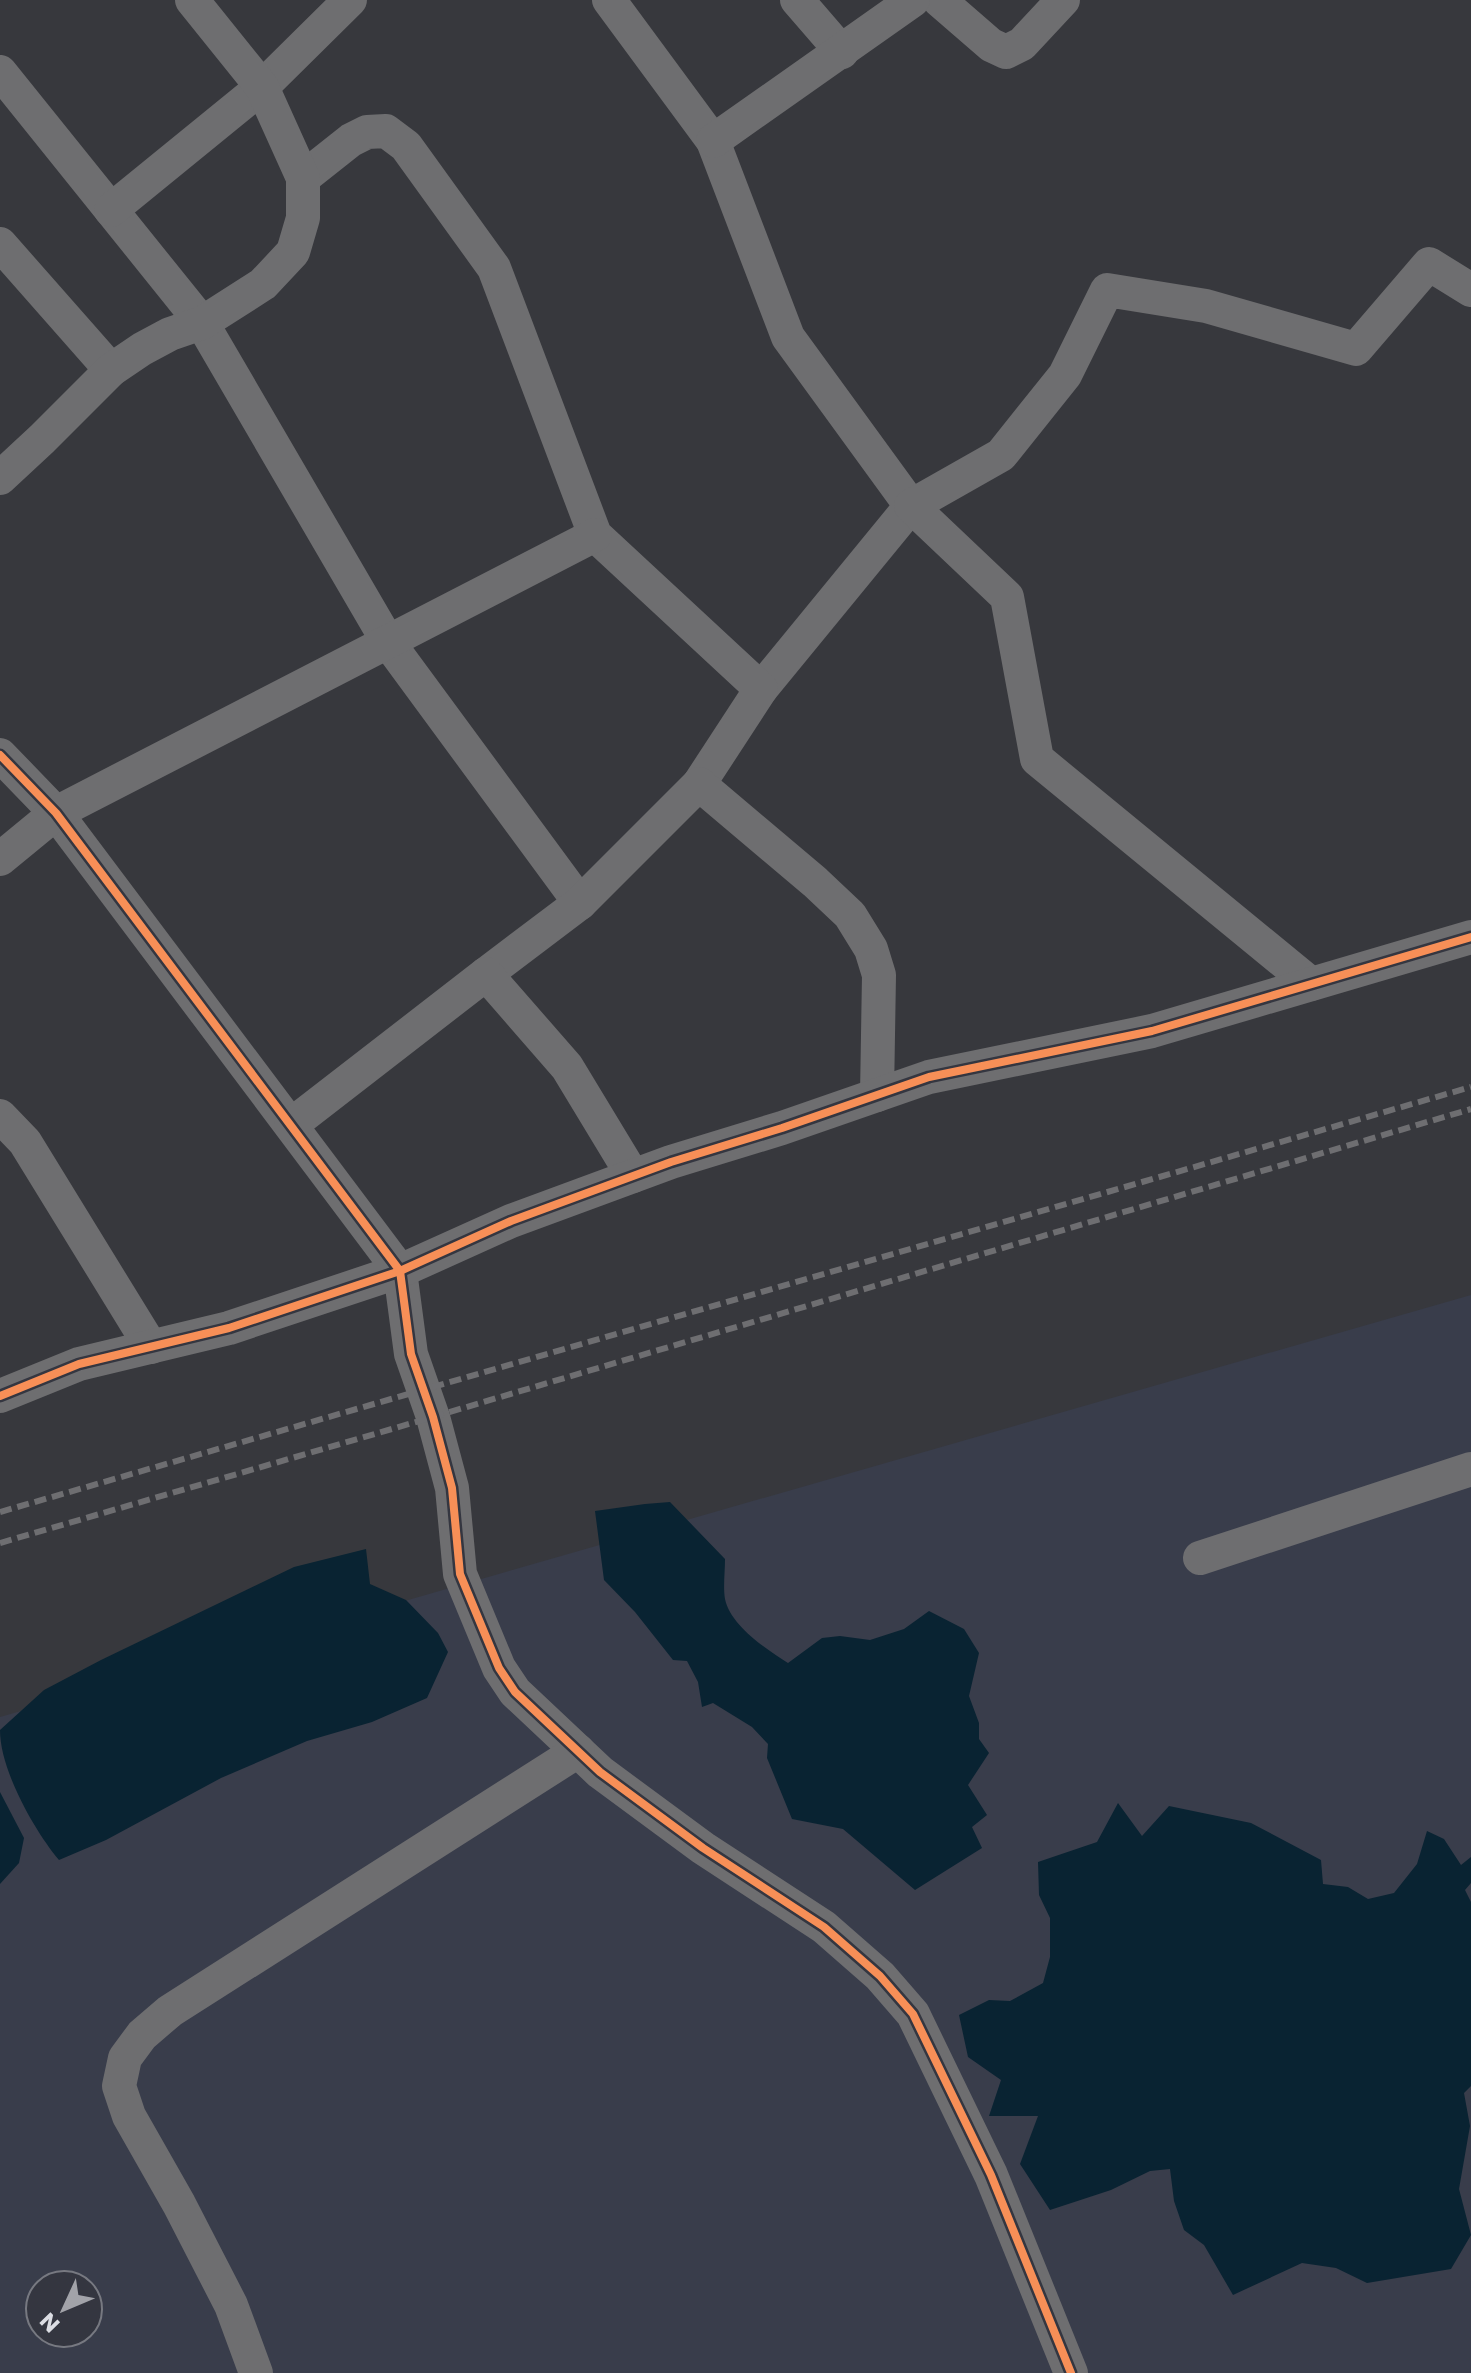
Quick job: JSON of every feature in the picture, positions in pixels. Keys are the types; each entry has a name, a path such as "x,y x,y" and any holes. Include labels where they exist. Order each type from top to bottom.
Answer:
{"street":[{"path":"0,478 111,370 170,334 202,323 263,284 293,252 303,218 303,178 262,87 192,0"},
{"path":"111,210 262,87 350,0"},
{"path":"609,0 713,141 788,337 911,506 1007,597 1037,759 1311,984"},
{"path":"797,0 842,52"},
{"path":"713,141 913,0"},
{"path":"939,0 991,45 1006,52 1022,44 1063,0"},
{"path":"0,72 202,323 388,642 580,903"},
{"path":"303,178 351,140 367,132 386,131 406,146 494,268 595,535 761,689"},
{"path":"0,244 111,370"},
{"path":"291,1125 580,903 699,784 761,689 911,506 1001,455 1065,375 1107,290 1206,306 1356,349 1429,264 1471,290"},
{"path":"0,859 56,813 595,535"},
{"path":"0,755 56,813 400,1271 411,1354 433,1417 452,1488 460,1574 499,1668 515,1692 600,1772 669,1824 824,1927 880,1976 913,2014 991,2175 1071,2373"},
{"path":"699,784 850,915 871,949 879,975 877,1095"},
{"path":"0,1396 79,1364 229,1328 400,1271 511,1221 671,1162 782,1128 929,1077 1152,1031 1471,937"},
{"path":"486,974 567,1067 633,1176"},
{"path":"0,1116 25,1142 151,1347"},
{"path":"1200,1558 1471,1469"},
{"path":"256,2373 226,2294 129,2116 119,2086 125,2058 142,2035 170,2011 578,1751"}],"shaded area":[{"path":"1471,1295 1471,2373 0,2373 0,1717"},
{"path":"670,1502 725,1559 725,1599 734,1618 750,1636 788,1663 822,1638 840,1636 870,1640 904,1629 929,1611 964,1629 979,1653 969,1696 979,1723 979,1739 989,1753 968,1785 987,1815 972,1827 982,1848 915,1890 843,1829 792,1819 767,1758 768,1744 752,1727 713,1703 702,1707 698,1682 687,1661 673,1660 635,1612 604,1580 595,1511"},
{"path":"366,1549 370,1584 406,1600 438,1633 448,1652 427,1698 372,1722 307,1741 221,1778 106,1840 59,1860 20,1799 6,1763 0,1730 44,1690 101,1660 294,1567"},
{"path":"0,1792 24,1838 19,1863 0,1884"},
{"path":"1118,1803 1142,1836 1169,1806 1251,1823 1321,1860 1323,1884 1348,1887 1368,1899 1394,1893 1417,1864 1427,1831 1444,1839 1461,1865 1471,1857 1471,1883 1465,1890 1471,1902 1471,2086 1464,2093 1470,2126 1459,2189 1471,2235 1451,2269 1367,2283 1336,2268 1302,2263 1233,2295 1204,2245 1184,2230 1174,2201 1170,2169 1150,2171 1111,2190 1050,2210 1020,2164 1038,2116 989,2116 1001,2080 968,2057 959,2015 989,2000 1010,2001 1043,1983 1050,1957 1050,1918 1039,1895 1038,1862 1097,1842"}],"railway":[{"path":"0,1512 1471,1087"},
{"path":"0,1543 1471,1109"}],"cycle path":[{"path":"0,755 56,813 400,1271 411,1354 433,1417 452,1488 460,1574 499,1668 515,1692 600,1772 703,1848 824,1927 880,1976 913,2014 991,2175 1071,2373"},
{"path":"0,1396 79,1364 229,1328 400,1271 511,1221 671,1162 782,1128 929,1077 1152,1031 1471,937"}]}
